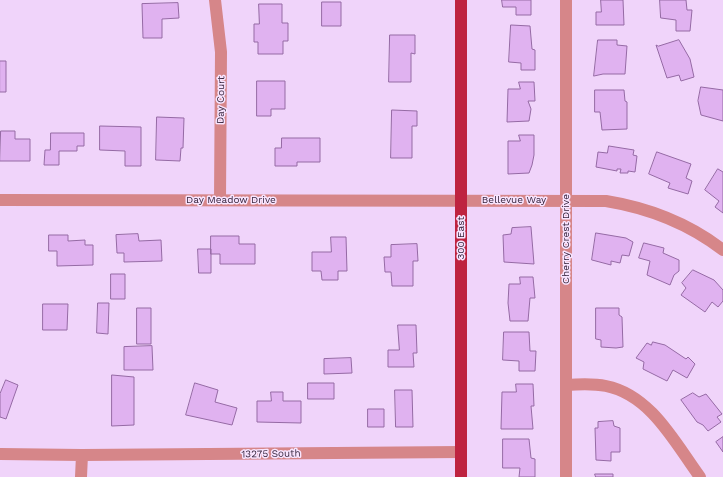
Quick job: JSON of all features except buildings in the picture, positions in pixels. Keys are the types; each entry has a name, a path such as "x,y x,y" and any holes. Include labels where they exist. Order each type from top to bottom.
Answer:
{"main road":[{"name":"300 East","path":"461,0 461,477"}],"street":[{"name":"Day Court","path":"215,0 221,52 220,200"},
{"name":"Cherry Crest Drive","path":"566,0 566,477"},
{"name":"Day Meadow Drive","path":"0,200 462,200"},
{"name":"Bellevue Way","path":"462,200 606,201 645,209 688,227 723,250"},
{"path":"566,385 606,386 635,398 659,420 700,477"},
{"name":"13275 South","path":"0,454 82,455 461,452"},
{"path":"81,477 82,455"}]}
